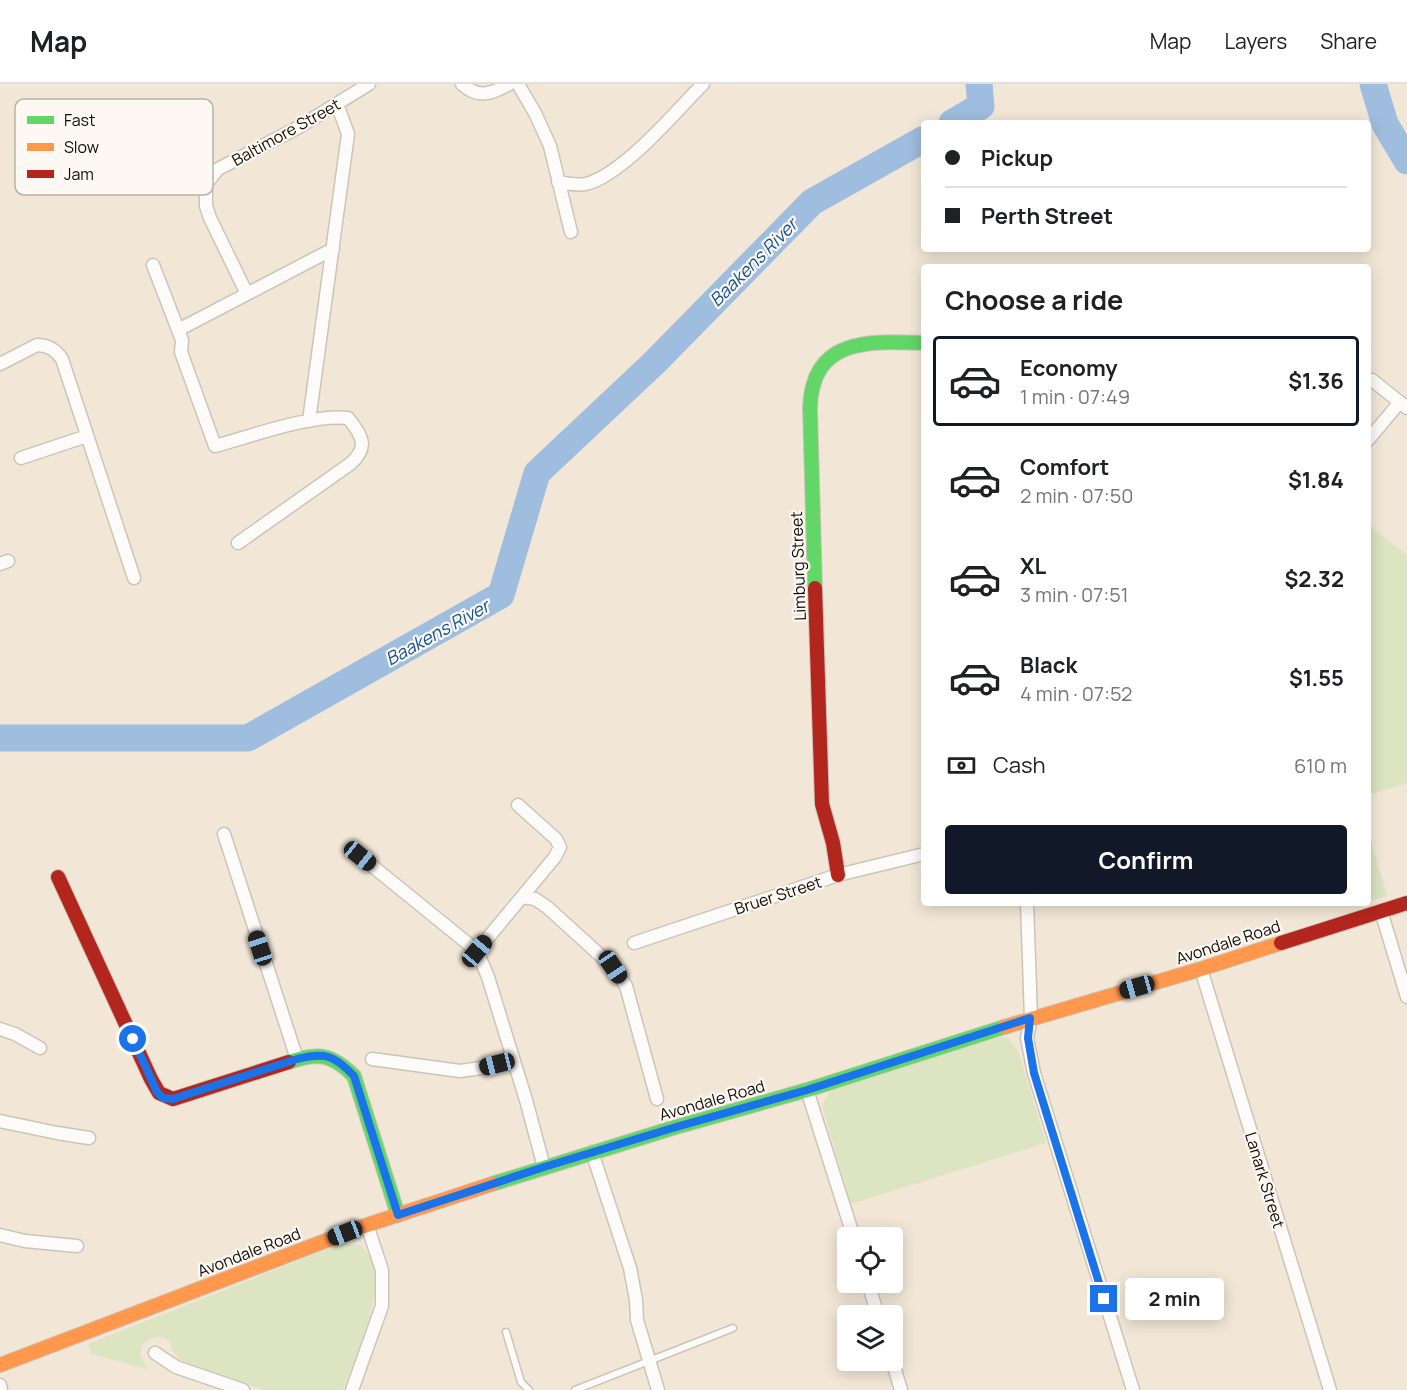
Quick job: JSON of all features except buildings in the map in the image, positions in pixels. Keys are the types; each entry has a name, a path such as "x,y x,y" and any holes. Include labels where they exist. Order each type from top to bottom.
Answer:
{"street":[{"name":"Baltimore Street","path":"213,176 219,169 299,127 369,84"},
{"path":"462,84 472,93 480,94 497,91 509,84"},
{"path":"518,84 550,146 571,232"},
{"path":"558,182 587,184 630,159 703,84"},
{"path":"309,421 348,134 337,104"},
{"name":"Baltimore Street","path":"206,195 206,206 210,218 247,294"},
{"path":"178,330 333,249"},
{"path":"153,265 183,340 181,352 215,446 309,421 336,417 348,418 362,440 363,448 359,456 238,543"},
{"name":"Limburg Street","path":"838,875 833,843 822,804 810,416 812,385 825,361 849,346 862,342 921,343"},
{"path":"0,364 38,345 44,345 58,353 62,359 134,578"},
{"path":"1371,437 1403,405 1372,381"},
{"path":"21,458 87,436"},
{"path":"477,951 555,857 560,847 556,839 518,805"},
{"path":"224,834 297,1059"},
{"name":"Bruer Street","path":"634,943 838,875 921,855"},
{"path":"360,856 477,951 488,977 544,1167"},
{"path":"58,877 154,1086 163,1098 173,1099 318,1054 341,1062 354,1076 398,1215"},
{"path":"522,897 535,899 547,907 613,967 626,986 657,1099"},
{"name":"Avondale Road","path":"0,1365 367,1225 592,1152 807,1090 1030,1018 1201,969 1407,903"},
{"path":"1028,906 1030,1018 1028,1038 1034,1073 1133,1390"},
{"path":"1381,911 1407,997"},
{"name":"Lanark Street","path":"1201,969 1330,1390"},
{"path":"0,1029 15,1034 40,1048"},
{"path":"372,1059 460,1071 513,1060"},
{"path":"807,1090 851,1227"},
{"path":"0,1121 57,1134 89,1138"},
{"path":"592,1152 632,1278 637,1320 658,1390"},
{"path":"352,1390 382,1306 384,1288 382,1270 367,1225"},
{"path":"0,1234 25,1240 77,1246"},
{"path":"155,1353 176,1367 243,1390"},
{"path":"895,1371 901,1390"},
{"path":"0,1385 2,1390"}],"lane":[{"path":"575,1390 733,1328"},
{"path":"506,1332 521,1382 529,1390"}],"green space":[{"path":"1371,526 1407,555 1407,783 1371,794"},
{"path":"1371,840 1387,896 1371,901"},
{"path":"1002,1037 1010,1040 1019,1053 1046,1143 851,1204 823,1110 823,1103 831,1090"},
{"path":"343,1243 361,1245 373,1261 376,1277 375,1293 366,1327 343,1390 264,1390 183,1363 173,1352 170,1342 162,1337 151,1338 142,1345 140,1355 147,1369 91,1354 88,1344"}],"waterway":[{"name":"Baakens River","path":"957,120 981,106 979,84"},
{"name":"Baakens River","path":"1373,84 1385,124 1407,161"},
{"name":"Baakens River","path":"0,738 248,738 501,595 537,473 654,363 812,202 921,141"}],"traffic: fast":[{"path":"815,588 810,408 813,385 821,368 833,356 848,348 884,342 921,343"},
{"path":"492,1184 676,1127 807,1090 1004,1027"},
{"path":"289,1062 309,1057 324,1057 339,1063 354,1076 398,1215"}],"traffic: slow":[{"path":"1004,1027 1281,943"},
{"path":"0,1365 367,1225 492,1184"}],"traffic: jam":[{"path":"815,588 822,804 833,843 838,875"},
{"path":"58,877 159,1093 173,1099 289,1062"},
{"path":"1281,943 1407,903"}],"route":[{"path":"133,1039 157,1092 163,1098 173,1099 318,1054 341,1062 354,1076 398,1215 544,1167 807,1090 1030,1018 1028,1038 1034,1073 1104,1299"}]}
